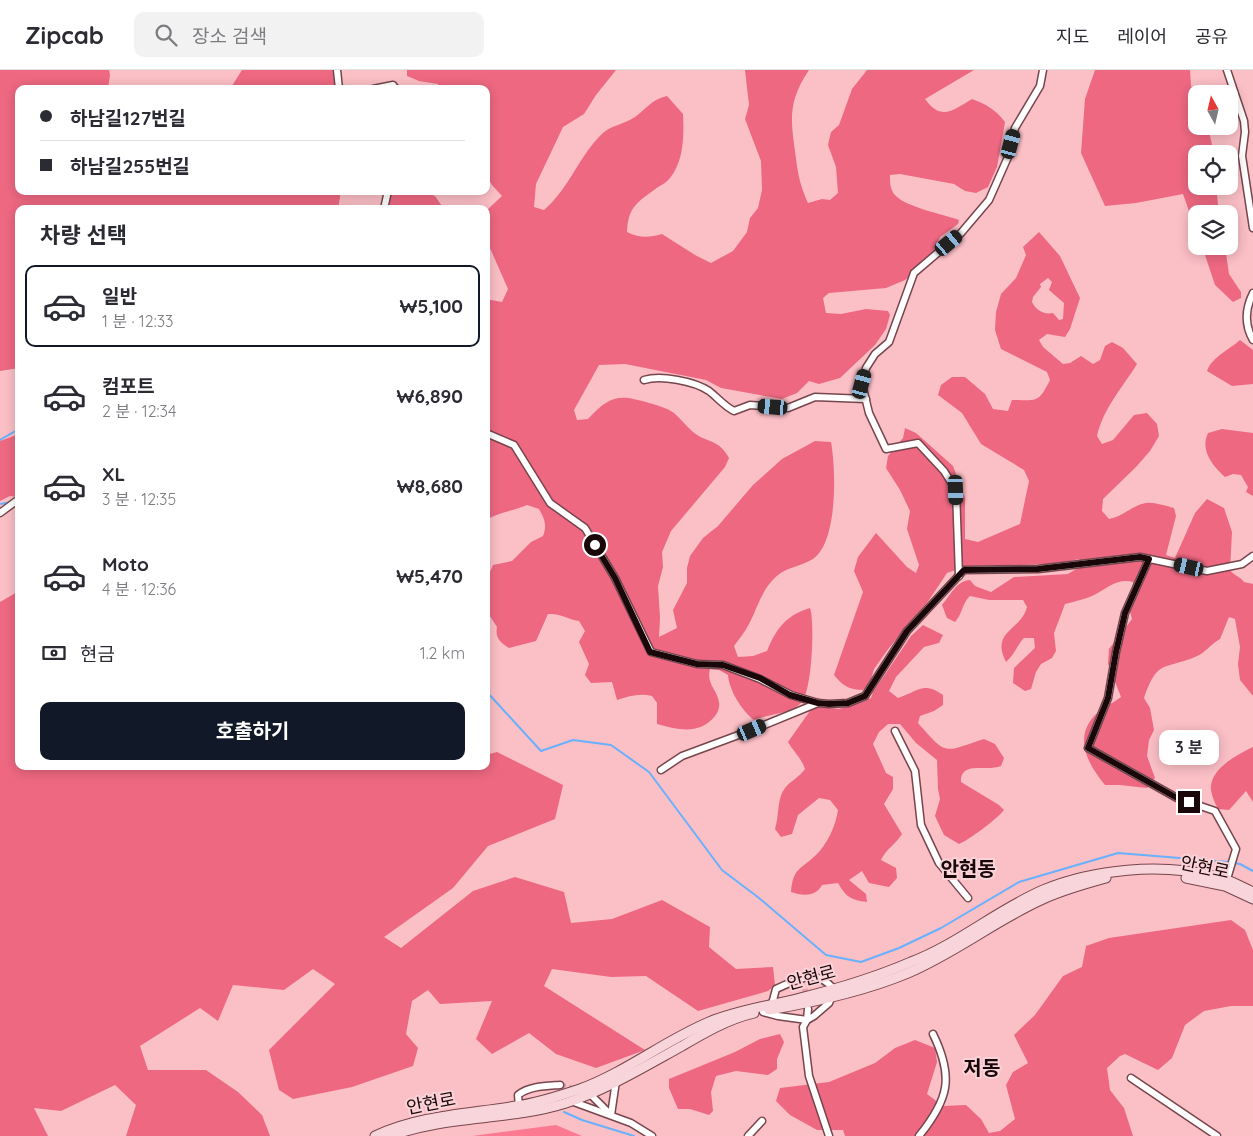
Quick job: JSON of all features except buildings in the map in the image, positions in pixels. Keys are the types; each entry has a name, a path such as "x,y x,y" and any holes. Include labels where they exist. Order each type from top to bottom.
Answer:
{"street":[{"path":"337,70 339,85"},
{"path":"959,576 956,490 944,471 918,443 886,449 868,413 862,384 866,368 875,354 890,342 914,273 960,233 989,200 1008,157 1015,128 1040,86 1043,70"},
{"path":"1228,70 1246,132 1242,156 1253,228"},
{"path":"1253,293 1246,320 1248,331 1253,340"},
{"path":"644,380 654,377 665,377 706,389 726,408 734,411 750,404 788,408 815,397 866,399"},
{"path":"490,435 514,445 550,503 584,528 615,578 650,652 697,664 723,665 760,678 790,695 818,703 848,703 865,696 907,631 964,570 1038,569 1131,558 1149,559 1207,571 1242,564 1253,556"},
{"path":"0,513 15,502"},
{"path":"1149,559 1125,613 1108,698 1088,748 1177,798 1215,812 1236,849 1226,883"},
{"path":"661,770 682,756 818,703"},
{"path":"894,731 914,771 921,825 939,863 968,898"},
{"name":"안현로","path":"391,1136 430,1124 525,1111 570,1101 616,1081 711,1030 751,1014 833,992 912,962 959,938 1043,890 1082,877 1114,871 1146,870 1213,875 1253,898"},
{"name":"안현로","path":"1226,883 1253,892"},
{"path":"763,1012 807,1020 829,1003 833,992 827,980 806,976 776,989 772,1004"},
{"name":"안현로","path":"375,1136 411,1122 519,1106 583,1088 628,1067 708,1023 739,1012 833,992"},
{"path":"808,1008 807,1020 803,1027 809,1076 829,1136"},
{"path":"919,1136 940,1106 947,1080 945,1064 933,1034"},
{"path":"1131,1078 1216,1136"},
{"path":"611,1115 616,1081"},
{"path":"519,1106 518,1095 522,1092 531,1088 560,1085"},
{"path":"592,1096 611,1115"},
{"path":"570,1101 631,1123 652,1136"},
{"path":"748,1136 762,1122"}],"shaded area":[{"path":"0,70 109,70 110,75 109,85 15,85 15,195 340,195 339,205 15,205 15,369 0,371"},
{"path":"242,70 340,70 338,77 341,85 233,85"},
{"path":"407,70 616,70 584,114 563,127 536,184 534,207 544,210 561,192 587,151 603,133 631,119 653,102 667,96 683,114 681,156 675,171 669,179 635,205 629,216 627,232 644,237 662,234 711,263 733,251 747,232 750,218 758,208 762,190 761,161 745,119 749,105 745,70 809,70 794,100 792,118 798,172 808,203 822,199 830,200 838,193 836,167 828,145 831,132 839,125 852,89 867,70 974,70 925,99 936,110 947,112 972,99 986,105 998,114 1005,122 997,167 988,187 976,193 965,191 954,184 900,174 890,175 892,189 899,199 959,220 958,224 940,237 930,259 905,280 886,288 829,293 823,298 826,313 841,314 866,309 888,311 890,315 886,329 875,345 840,378 819,384 809,381 797,393 782,399 721,388 706,380 625,364 599,365 574,410 577,420 588,419 609,401 622,398 639,400 665,408 674,413 698,436 721,447 729,458 725,467 671,531 662,552 663,567 658,586 659,637 677,628 673,610 687,583 687,568 690,556 703,538 718,526 753,485 782,459 815,441 831,442 834,469 833,504 831,522 821,550 813,559 782,572 773,580 764,592 747,627 734,646 738,657 753,656 767,651 774,636 788,619 810,608 812,657 805,697 797,707 754,720 737,700 728,675 719,670 710,669 709,679 718,697 719,704 716,715 703,726 688,729 673,728 657,724 657,703 652,696 634,695 617,700 612,682 591,683 585,675 589,664 579,642 585,631 579,621 556,614 548,614 536,641 509,648 499,639 497,627 490,616 490,572 493,565 512,561 531,542 543,536 545,526 539,509 527,505 490,518 490,300 502,302 508,289 490,248 490,207 502,196 490,182 490,85 438,85 407,76"},
{"path":"1095,70 1190,70 1191,85 1188,85 1188,135 1210,135 1212,145 1188,145 1188,195 1217,195 1218,205 1188,205 1188,208 1183,194 1136,203 1105,206 1081,153 1085,99"},
{"path":"385,195 432,195 441,205 383,205"},
{"path":"1039,232 1060,256 1080,298 1070,329 1065,337 1047,334 1039,340 1043,347 1063,364 1070,363 1081,356 1093,364 1100,360 1105,346 1112,342 1123,348 1137,364 1114,399 1100,426 1097,436 1102,444 1113,440 1134,415 1147,413 1157,424 1159,436 1150,451 1103,499 1102,511 1109,519 1146,503 1174,508 1176,516 1166,555 1175,558 1195,513 1207,499 1224,508 1232,532 1230,570 1244,582 1253,584 1253,696 1240,680 1238,664 1240,647 1235,619 1229,617 1220,639 1198,656 1168,665 1158,671 1153,677 1144,698 1150,708 1154,730 1149,740 1147,756 1155,778 1147,788 1105,785 1088,759 1084,740 1090,721 1098,712 1121,697 1108,664 1109,649 1132,619 1130,612 1133,582 1118,582 1089,597 1065,604 1054,633 1056,651 1052,658 1041,664 1036,672 1031,689 1025,691 1013,683 1014,668 1035,648 1034,638 1024,638 1006,662 1002,652 1004,637 1024,615 1027,607 1023,600 989,600 970,596 955,622 947,618 942,605 954,589 965,581 970,580 975,586 991,592 1014,577 1068,574 1081,566 1079,559 1055,564 967,566 947,573 927,603 889,648 874,669 870,683 863,690 846,686 834,675 863,592 854,571 858,557 876,533 907,567 916,573 919,565 907,529 910,511 900,490 886,468 888,456 903,438 905,428 916,433 953,466 965,498 965,539 978,542 1020,524 1029,481 1024,470 981,444 962,413 938,395 941,385 952,377 965,377 985,394 993,409 1008,411 1012,400 1036,399 1046,388 1050,380 1047,372 1001,349 995,330 996,312 1001,294 1016,278 1026,255 1023,247","holes":["1048,278 1052,282 1049,290 1064,303 1063,319 1059,320 1053,313 1040,311 1032,302 1033,297 1041,287 1040,284"]},
{"path":"1205,255 1226,255 1229,274 1241,292 1241,298 1233,302 1215,285"},
{"path":"1240,340 1253,350 1253,384 1232,386 1207,371 1217,358"},
{"path":"1222,429 1253,433 1253,496 1246,492 1248,487 1241,475 1233,474 1225,477 1212,462 1206,451 1205,445 1208,433"},
{"path":"15,435 15,497 10,496 0,501 0,441"},
{"path":"15,593 15,770 490,770 490,754 497,752 563,785 555,819 488,846 453,888 384,937 401,948 473,891 515,877 564,892 571,923 612,919 662,900 710,927 709,947 736,969 773,967 775,985 768,991 698,1011 646,976 611,977 552,969 544,986 645,1050 596,1068 556,1054 529,1033 492,1054 476,1039 492,1001 440,1004 428,990 412,1001 406,1034 418,1048 413,1066 352,1087 293,1099 279,1090 269,1050 335,984 313,969 284,990 233,985 218,1021 200,1008 140,1046 148,1070 206,1070 238,1092 262,1115 270,1136 126,1136 136,1105 115,1085 61,1111 34,1108 48,1136 0,1136 0,602"},
{"path":"923,625 943,635 939,643 924,647 896,677 889,691 898,698 926,688 943,695 943,705 934,711 920,716 918,723 935,742 947,749 961,747 984,739 995,744 1004,758 1001,766 995,768 975,768 965,771 961,782 1004,810 983,829 959,844 944,835 935,816 940,799 937,760 916,743 900,724 888,724 879,732 873,744 886,773 893,777 893,789 884,804 902,834 881,860 896,868 897,878 889,887 869,883 862,871 849,880 866,894 867,902 849,897 838,883 822,885 812,894 791,892 798,870 820,851 827,840 833,828 838,810 830,800 819,798 798,815 792,834 781,837 775,829 783,791 805,769 788,742 812,708 839,709 871,698 873,692 911,636"},
{"path":"1253,747 1253,802 1246,791 1229,810 1218,809 1211,790 1214,776 1225,764"},
{"path":"1231,920 1245,930 1253,950 1253,1006 1231,1006 1204,1011 1185,1025 1172,1058 1158,1070 1125,1054 1107,1068 1110,1090 1124,1108 1133,1136 845,1136 843,1130 817,1130 790,1115 776,1101 780,1088 829,1082 875,1063 895,1048 915,1040 935,1048 937,1062 927,1094 943,1106 966,1105 981,1119 989,1133 1000,1131 1015,1119 1006,1085 1013,1072 1028,1063 1014,1035 1035,1015 1063,976 1082,967 1086,946 1109,938"},
{"path":"780,1034 784,1042 777,1059 777,1069 768,1075 736,1071 716,1076 711,1092 713,1111 709,1115 690,1109 678,1109 669,1088 669,1079 735,1052 760,1039"},
{"path":"556,1125 582,1136 472,1136"}],"waterway":[{"path":"0,440 15,431"},
{"path":"0,504 12,502"},
{"path":"490,695 541,751 573,740 611,745 649,772 722,870 759,898 826,955 861,962 899,948 941,928 1019,882 1118,853 1229,862"},
{"path":"1234,863 1253,871"},
{"path":"564,1112 582,1120 634,1136"}],"tunnel":[{"path":"805,989 806,1000"},
{"path":"560,1085 577,1090"}],"district":[{"name":"안현동","path":"968,868"},
{"name":"저동","path":"982,1067"}],"route":[{"path":"595,545 615,578 650,652 697,664 723,665 760,678 790,695 829,704 848,703 865,696 907,631 964,570 1038,569 1106,560 1140,557 1149,559 1125,613 1108,698 1088,748 1177,798 1189,802"}]}
